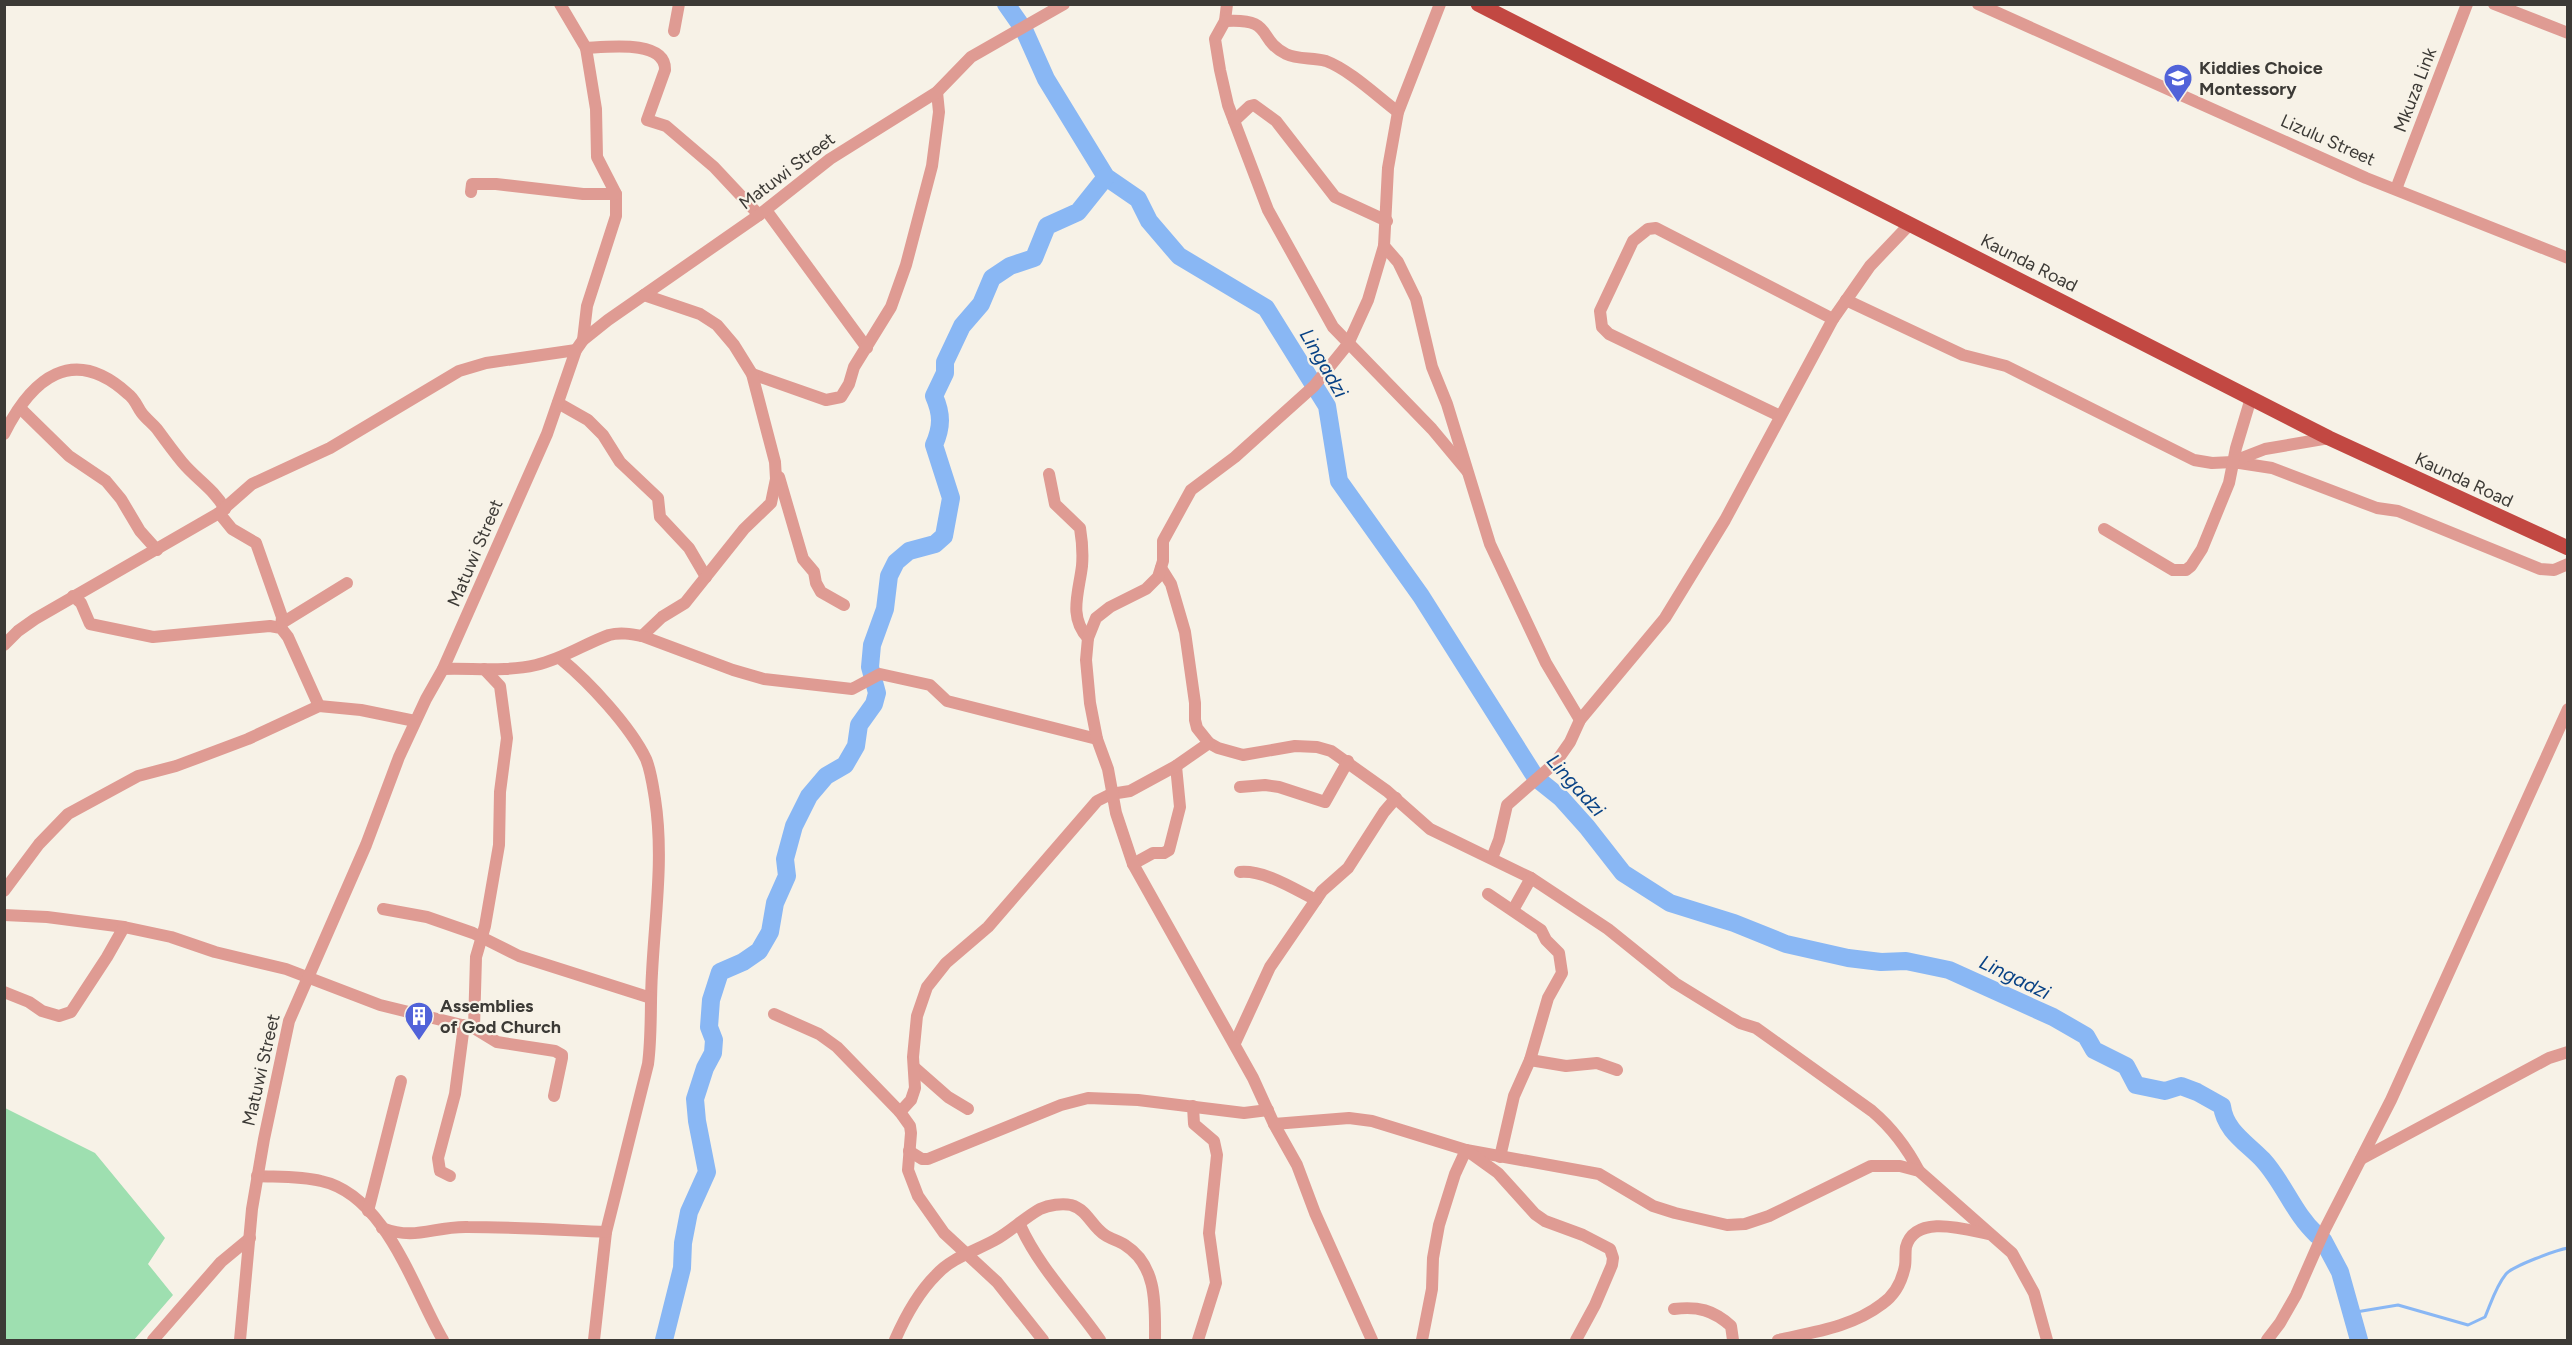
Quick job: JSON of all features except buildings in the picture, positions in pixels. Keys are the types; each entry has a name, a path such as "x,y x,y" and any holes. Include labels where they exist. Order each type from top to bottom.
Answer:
{"main road":[{"name":"Kaunda Road","path":"1478,4 2329,438 2568,549"}],"street":[{"path":"4,645 18,631 73,596 222,511 239,493 252,484 330,448 459,371 486,363 580,345 587,306 616,216 616,194 597,157 597,109 586,48 560,4"},
{"path":"674,31 679,4"},
{"path":"1035,20 1045,4"},
{"name":"Matuwi Street","path":"240,1341 257,1176 289,1021 366,845 399,757 443,669 547,434 580,345 645,295 762,212 830,159 937,92 971,57 1064,4"},
{"path":"1227,4 1225,21 1218,31 1215,46 1228,105 1268,210 1333,327 1432,429 1467,471"},
{"path":"1372,1341 1315,1213 1297,1165 1274,1124 1235,1043 1134,864 1111,794 1108,769 1097,739 1086,673 1088,638 1093,624 1102,613 1146,589 1158,577 1163,541 1191,490 1236,457 1314,386 1348,344 1368,300 1384,246 1388,168 1398,112 1440,4"},
{"name":"Lizulu Street","path":"1978,4 2396,189 2568,258"},
{"name":"Mkuza Link","path":"2396,189 2467,4"},
{"path":"2493,4 2568,33"},
{"path":"1225,21 1252,22 1264,30 1278,50 1287,55 1326,61 1398,112"},
{"path":"586,48 626,46 647,49 659,55 665,64 665,70 647,120 666,126 762,212 867,348"},
{"path":"752,374 817,397 834,399 841,397 845,391 854,367 891,307 906,265 932,166 939,112 937,92"},
{"path":"1234,121 1254,105 1276,121 1335,197 1387,221"},
{"path":"471,192 472,184 496,183 583,194 616,194"},
{"path":"1492,858 1499,840 1507,804 1556,762 1570,742 1580,720 1665,618 1725,520 1833,319 1875,259 1910,225"},
{"path":"1780,416 1609,334 1602,327 1599,319 1600,311 1633,241 1648,229 1656,228 1833,319"},
{"path":"1384,246 1398,262 1416,299 1432,367 1447,404 1490,544 1550,672 1580,720"},
{"path":"645,295 700,314 710,320 734,345 752,374 803,559 814,572 821,592 844,605"},
{"path":"1846,300 1964,355 2006,366 2194,460 2212,463 2233,462 2282,471 2377,508 2398,511 2540,569 2554,570 2568,564"},
{"path":"4,434 31,394 57,372 72,368 100,375 130,395 143,415 183,463 211,488 232,529 256,543 282,626 320,706"},
{"path":"2104,529 2173,570 2186,570 2191,566 2202,549 2229,483 2251,398"},
{"path":"558,403 588,420 603,435 620,462 654,493 659,502 660,517 689,548 706,577"},
{"path":"20,408 69,456 106,481 121,499 140,531 157,550"},
{"path":"2233,462 2265,449 2329,438"},
{"path":"642,636 662,617 681,607 744,530 771,503 775,494 775,462"},
{"path":"1049,474 1055,504 1080,528 1083,556 1076,612 1077,623 1088,638"},
{"path":"1161,568 1175,596 1188,643 1195,703 1194,720 1197,728 1209,743 1243,755 1295,746 1317,747 1331,751 1348,761 1396,798 1430,829 1531,878 1608,929 1674,983 1740,1023 1756,1028 1886,1122 1909,1152 1919,1171 2012,1253 2034,1293 2047,1341"},
{"path":"73,596 81,603 90,624 153,637 282,626 347,583"},
{"path":"443,669 528,667 561,659 610,635 642,636 733,670 764,679 852,689 880,674 930,686 948,701 1097,739"},
{"path":"561,659 592,686 647,761 657,813 660,869 648,1064 606,1232 594,1341"},
{"path":"450,1176 440,1171 438,1158 469,1027 476,957 499,845 500,792 507,738 500,686 484,669"},
{"path":"4,891 39,844 68,814 138,776 176,766 248,739 320,706 361,710 415,721"},
{"path":"2267,1341 2296,1296 2325,1228 2413,1054 2459,947 2568,709"},
{"path":"900,1112 911,1100 915,1088 913,1057 917,1016 921,1001 935,975 957,952 988,927 1097,801 1111,794 1130,791 1176,766 1209,743"},
{"path":"1240,787 1265,785 1279,787 1325,802 1348,761"},
{"path":"1134,864 1153,853 1164,853 1170,850 1180,807 1176,766"},
{"path":"1235,1043 1270,967 1330,882 1348,868 1384,812 1396,798"},
{"path":"1240,872 1250,872 1281,883 1316,900"},
{"path":"1513,910 1531,878"},
{"path":"1488,894 1541,930 1545,940 1561,956 1560,978 1548,998 1530,1060 1514,1096 1500,1157"},
{"path":"383,909 428,917 481,936 519,956 651,999"},
{"path":"4,915 47,917 124,927 171,937 215,952 264,963 308,977 380,1005 469,1027 496,1042 555,1051 562,1055 554,1096"},
{"path":"4,992 42,1011 59,1016 71,1012 124,927"},
{"path":"774,1014 819,1034 837,1047 900,1112 911,1133 908,1170 918,1196 944,1233 997,1282 1043,1341"},
{"path":"2361,1159 2549,1058 2568,1052"},
{"path":"1530,1060 1566,1066 1597,1063 1617,1070"},
{"path":"915,1068 948,1097 968,1109"},
{"path":"368,1211 401,1081"},
{"path":"909,1151 922,1159 928,1159 1061,1105 1088,1098 1193,1106 1244,1113 1268,1110"},
{"path":"1193,1106 1194,1124 1214,1141 1217,1155 1209,1233 1216,1283 1198,1341"},
{"path":"1274,1124 1360,1119 1466,1150 1599,1174 1653,1206 1700,1219 1737,1225 1768,1216 1871,1166 1900,1166 1919,1171"},
{"path":"1422,1341 1432,1289 1433,1258 1439,1225 1455,1174 1466,1150"},
{"path":"1466,1150 1497,1173 1535,1214 1545,1221 1583,1234 1610,1249 1613,1258 1612,1265 1576,1341"},
{"path":"257,1176 323,1181 337,1186 368,1211 406,1263 443,1341"},
{"path":"895,1340 910,1310 936,1274 966,1254 1020,1225 1041,1209 1054,1205 1070,1205 1083,1210 1101,1233 1126,1246 1144,1264 1152,1279 1155,1299 1155,1341"},
{"path":"1020,1225 1030,1249 1045,1271 1100,1341"},
{"path":"382,1228 395,1233 421,1235 434,1230 465,1227 606,1232"},
{"path":"1778,1341 1856,1320 1883,1304 1899,1287 1905,1265 1906,1248 1912,1234 1925,1227 1992,1234"},
{"path":"153,1341 221,1262 250,1238"},
{"path":"1674,1309 1691,1307 1712,1312 1731,1326 1733,1341"}],"green space":[{"path":"5,1108 95,1153 165,1238 148,1264 173,1295 134,1340 5,1340"}],"waterway":[{"path":"1006,4 1020,24"},
{"name":"Lingadzi","path":"1025,32 1046,79 1106,177 1138,199 1149,221 1179,256 1266,308 1327,406 1339,481 1421,596 1536,778 1561,798 1623,873 1670,903 1734,923 1786,944 1848,958 1881,962 1906,961 1949,970 2053,1017 2086,1036 2094,1050 2126,1066 2136,1085 2165,1091 2181,1086 2197,1092 2222,1106 2227,1123 2232,1130 2263,1160 2302,1218 2317,1235"},
{"path":"664,1340 682,1268 683,1243 689,1212 707,1172 695,1099 705,1068 713,1053 714,1040 709,1027 711,1000 720,972 743,962 759,951 770,932 775,903 787,876 785,859 794,826 809,796 826,776 845,765 856,746 859,725 874,704 877,693 870,667 872,645 885,609 889,576 896,562 909,551 935,544 944,536 951,498 934,445 940,421 939,409 934,396 945,373 945,362 962,326 981,304 992,278 1010,266 1034,258 1047,226 1078,212 1106,177"},
{"path":"2323,1240 2340,1272 2359,1340"},
{"path":"2350,1313 2398,1305 2468,1325 2485,1317 2499,1284 2506,1274 2535,1259 2568,1248"}],"place":[{"name":"Kiddies Choice Montessory","path":"2178,104"},
{"name":"Assemblies of God Church","path":"419,1042"}]}
